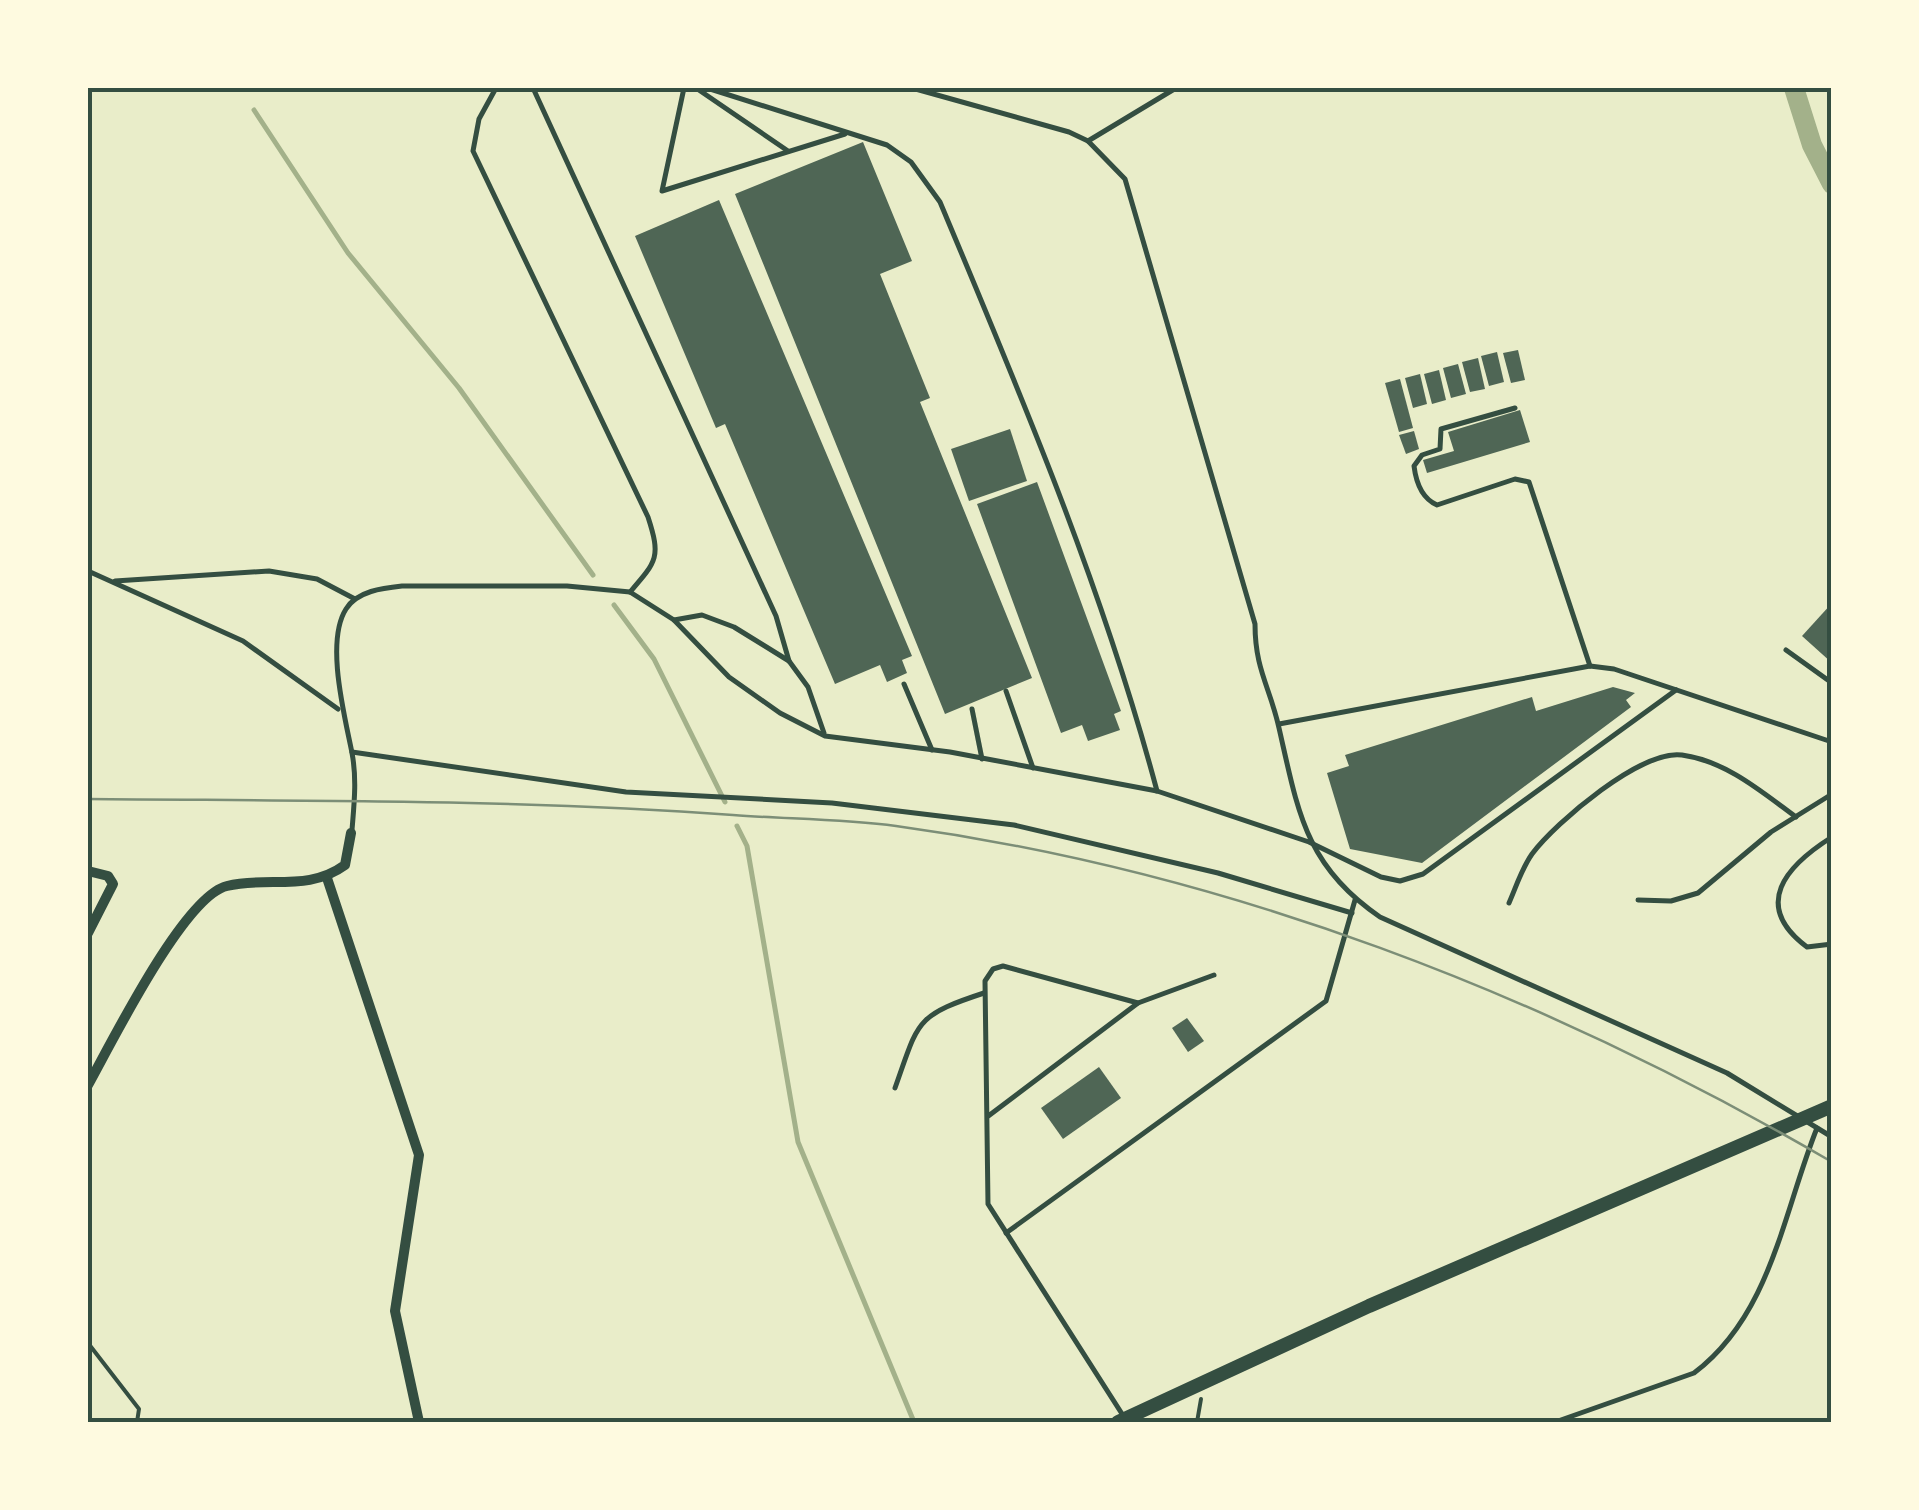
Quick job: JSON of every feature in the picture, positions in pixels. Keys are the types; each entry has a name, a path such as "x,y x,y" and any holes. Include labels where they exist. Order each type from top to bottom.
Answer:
{"main road":[{"path":"1122,1421 1147,1417 1369,1306 1832,1106"}],"street":[{"path":"88,1084 192,910 222,887 327,878 345,864 352,833"},
{"path":"88,870 112,881 113,891 88,934"},
{"path":"327,878 420,1155 395,1312 419,1422"}],"lane":[{"path":"496,88 479,119 473,152 648,517 658,548 652,566 630,592"},
{"path":"533,88 776,616 789,661 808,687 826,736"},
{"path":"684,88 662,191 848,133"},
{"path":"696,88 788,152"},
{"path":"707,88 886,144 911,162 940,202 1067,511 1133,699 1158,791"},
{"path":"912,88 1069,132 1088,142 1124,179 1254,624 1255,659 1279,724 1288,775 1309,842 1320,863 1355,900 1380,917 1727,1073 1832,1138"},
{"path":"1088,142 1176,88"},
{"path":"1515,408 1441,429 1440,450 1422,455 1414,466 1416,475 1424,495 1437,505 1515,479 1529,482 1590,666"},
{"path":"88,571 243,642 340,710"},
{"path":"112,582 269,571 317,578 355,600"},
{"path":"352,833 352,752 340,710 340,629 345,610 355,600 379,589 434,585 567,586 630,592 674,620 729,678 780,714 826,736 982,758 1158,791 1309,842 1380,877 1400,881 1424,874 1676,690"},
{"path":"674,620 702,615 734,627 789,661"},
{"path":"1786,650 1832,684"},
{"path":"1279,724 1590,666 1614,669 1832,742"},
{"path":"904,684 932,750"},
{"path":"1006,691 1033,768"},
{"path":"972,709 982,758"},
{"path":"352,752 626,792 832,803 1014,825 1218,873 1352,913"},
{"path":"1509,903 1529,858 1548,835 1636,766 1660,756 1705,760 1749,782 1796,817"},
{"path":"1638,900 1671,901 1698,893 1832,794"},
{"path":"1832,837 1803,855 1778,888 1779,912 1791,935 1808,948 1832,944"},
{"path":"1006,1233 1326,1001 1355,900"},
{"path":"1122,1421 988,1204 985,993 988,973 1003,966 1138,1003"},
{"path":"986,1117 1138,1003 1214,975"},
{"path":"895,1088 918,1026 943,1007 985,993"},
{"path":"1540,1422 1558,1421 1694,1372 1712,1358 1732,1336 1762,1286 1817,1128"}],"path":[{"path":"88,1343 139,1408 136,1422"}],"building":[{"path":"863,142 912,261 880,274 930,398 920,402 1032,678 945,714 735,194"},
{"path":"719,200 912,656 902,660 907,673 887,682 880,665 835,684 725,424 716,428 635,236"},
{"path":"1518,350 1525,380 1511,383 1503,353"},
{"path":"1497,352 1504,382 1489,386 1481,356"},
{"path":"1478,358 1485,389 1470,392 1462,362"},
{"path":"1458,364 1466,394 1451,398 1443,368"},
{"path":"1439,370 1446,400 1432,404 1424,374"},
{"path":"1420,374 1427,404 1413,408 1405,378"},
{"path":"1400,379 1413,428 1399,432 1385,383"},
{"path":"1520,410 1530,442 1427,473 1423,460 1454,451 1448,432"},
{"path":"1010,429 1027,481 969,501 951,449"},
{"path":"1414,431 1419,449 1406,454 1399,435"},
{"path":"1037,482 1121,711 1114,714 1120,730 1088,741 1082,725 1061,733 977,504"},
{"path":"1832,603 1832,663 1802,636"},
{"path":"1613,687 1635,693 1626,700 1631,707 1422,863 1350,849 1327,773 1349,766 1345,755 1532,697 1536,711"},
{"path":"1187,1018 1204,1041 1188,1052 1172,1028"},
{"path":"1099,1067 1121,1098 1063,1139 1041,1108"}],"waterway":[{"path":"1794,88 1812,145 1832,184"},
{"path":"254,110 348,253 459,388 593,575"},
{"path":"614,605 654,659 725,802"},
{"path":"737,826 747,846 798,1142 914,1422"}],"tram line":[{"path":"88,799 410,802 652,810 876,824 1019,846 1141,874 1262,908 1380,948 1611,1045 1832,1162"}]}
